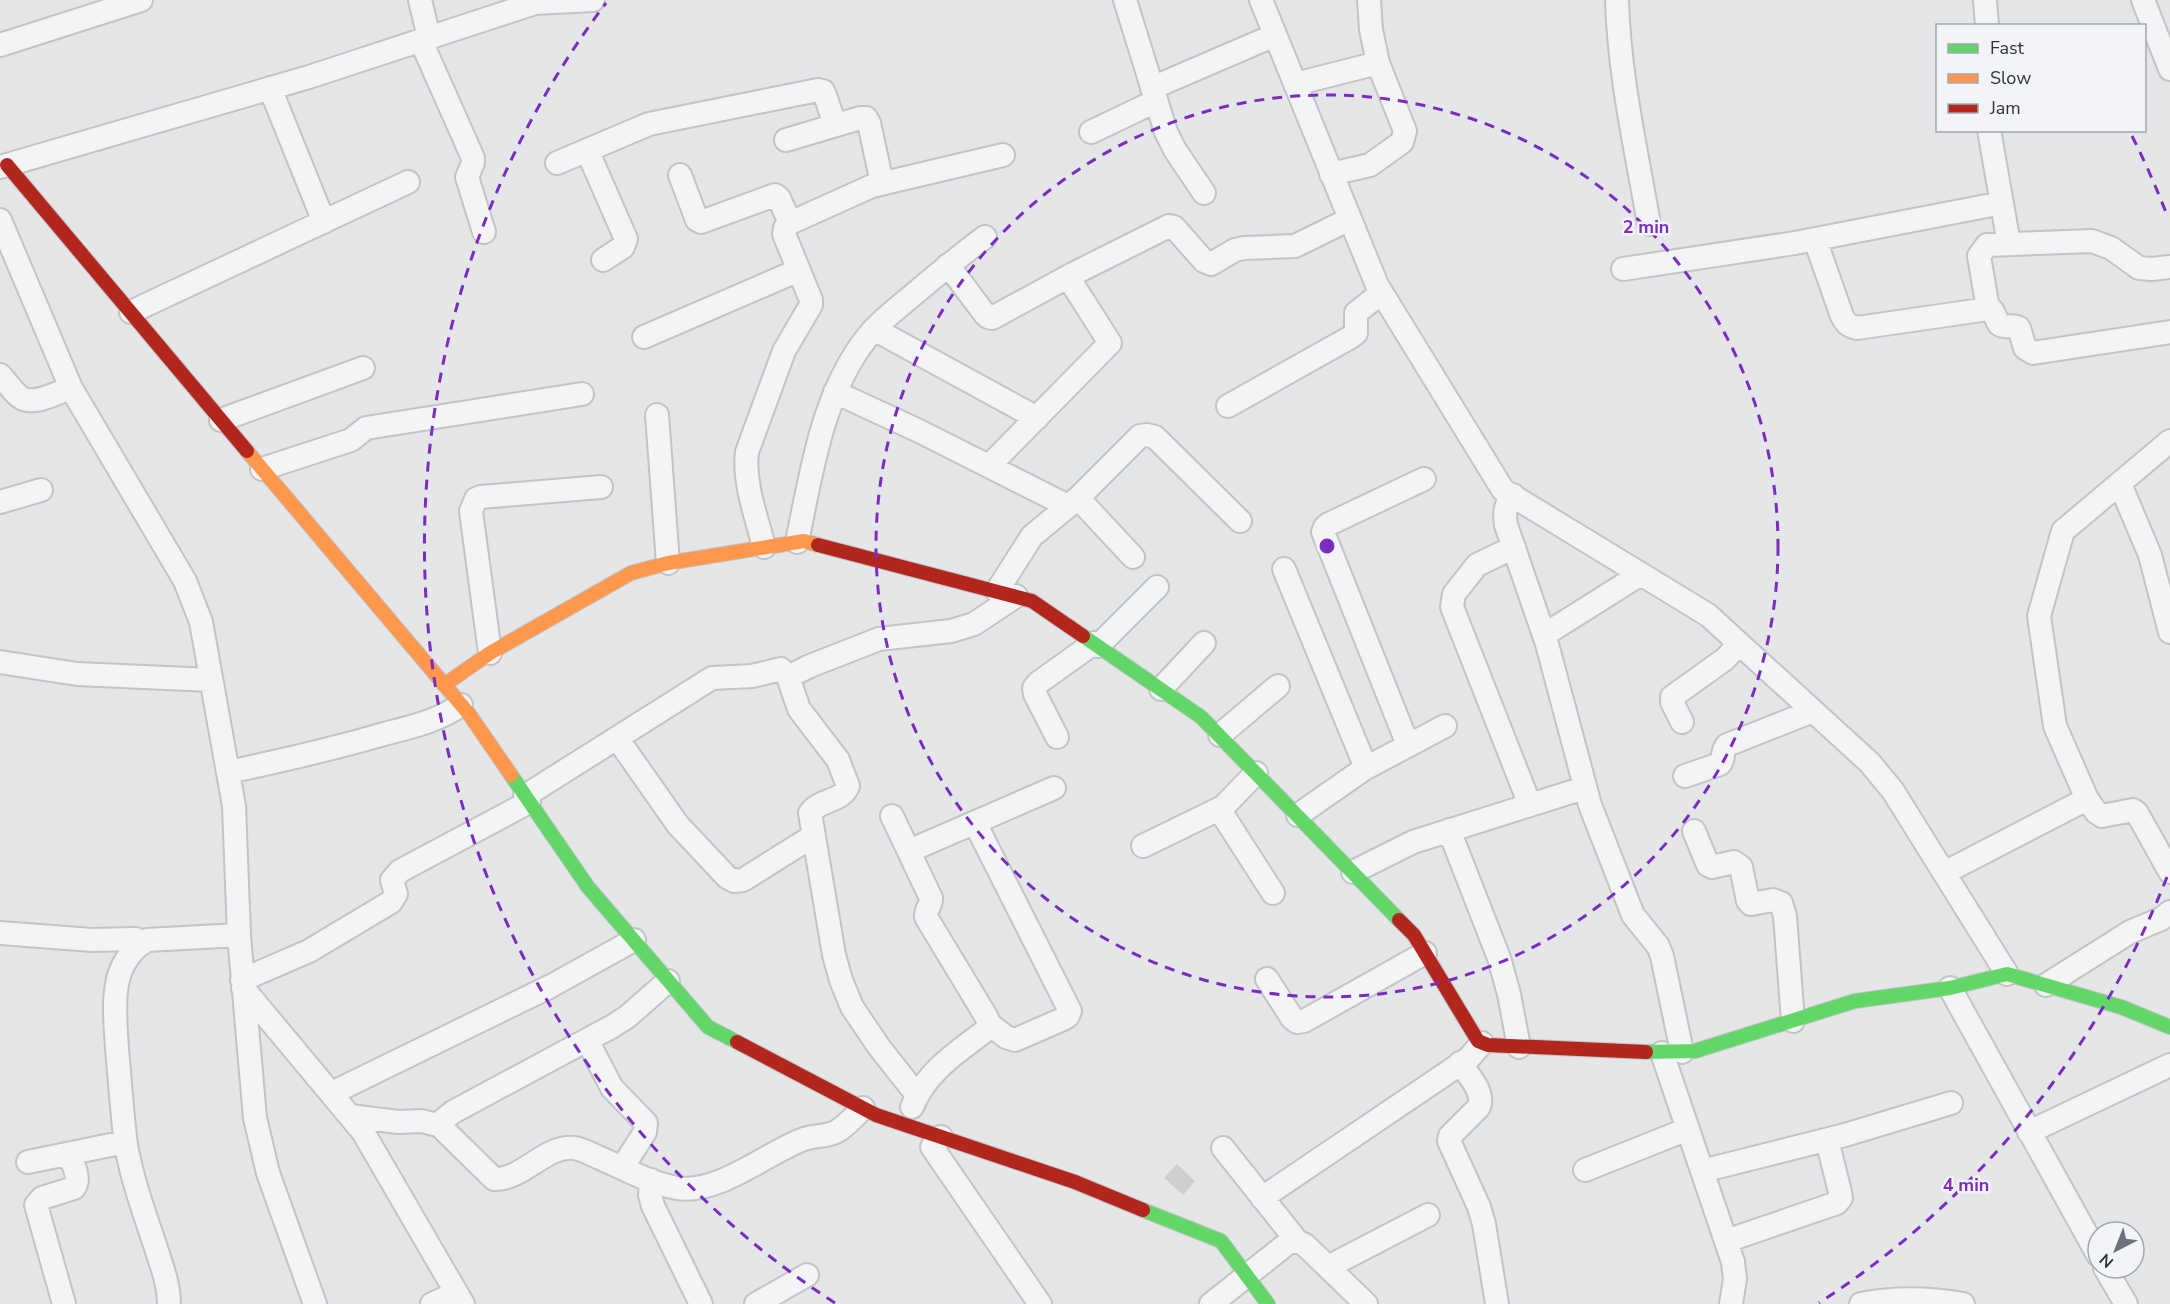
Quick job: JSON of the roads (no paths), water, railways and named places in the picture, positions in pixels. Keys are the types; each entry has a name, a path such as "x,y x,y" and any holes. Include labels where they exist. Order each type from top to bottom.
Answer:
{"street":[{"path":"0,45 141,0"},
{"path":"420,0 425,39 473,158 467,177 484,232"},
{"path":"593,0 535,3 270,88 4,166 131,312 461,705 588,887 708,1027 863,1108 904,1125 1075,1182 1221,1241 1268,1304"},
{"path":"1125,0 1167,132 1175,150 1204,193"},
{"path":"1261,0 1381,293 1503,490 1708,615 1876,770 1893,791 2007,974"},
{"path":"1331,174 1370,165 1402,142 1405,137 1405,131 1378,63 1371,30 1369,0"},
{"path":"1617,0 1622,69 1649,224"},
{"path":"1985,0 1987,24"},
{"path":"2143,0 2170,69"},
{"path":"1090,132 1154,95 1275,35"},
{"path":"1295,84 1378,63"},
{"path":"270,88 324,222"},
{"path":"557,163 649,124 818,90 823,91 825,95 835,125"},
{"path":"786,140 866,118 882,183"},
{"path":"1989,132 2009,244"},
{"path":"587,150 626,239 623,247 603,260"},
{"path":"764,547 748,479 747,453 784,351 811,300 784,234 785,228 882,183 1003,155"},
{"path":"680,175 697,220 701,222 775,195 779,198 790,224"},
{"path":"131,312 408,182"},
{"path":"1623,269 1818,238 2002,203"},
{"path":"948,265 987,318 992,318 1169,226 1174,227 1204,261 1211,264 1235,250 1244,248 1295,246 1350,219"},
{"path":"0,220 7,257 71,388 185,581 201,622 234,806 242,984 255,1118 268,1173 315,1304"},
{"path":"797,542 816,452 836,392 850,362 874,329 948,265 985,237"},
{"path":"1818,238 1818,248 1842,316 1850,327 1857,328 1988,309 1992,310 1999,324 2005,327 2014,325 2019,328 2025,348 2033,353 2170,332"},
{"path":"1988,309 1979,256 1987,245 2092,241 2111,248 2139,268 2170,267"},
{"path":"644,337 799,270"},
{"path":"989,466 1110,343 1068,277"},
{"path":"1228,406 1352,337 1356,333 1356,313 1381,293"},
{"path":"874,329 1037,418"},
{"path":"221,420 363,368"},
{"path":"0,375 20,397 28,400 36,400 71,388"},
{"path":"836,392 919,430 989,466 1073,502 1133,557"},
{"path":"262,469 351,440 366,428 582,394"},
{"path":"657,415 668,563"},
{"path":"788,677 879,639 951,631 974,624 1007,594 1032,536 1073,502 1140,436 1155,437 1240,521"},
{"path":"2170,441 2063,531 2038,616 2055,726 2087,799 2096,812 2102,816 2133,810 2137,813 2170,872"},
{"path":"1408,745 1323,532 1329,524 1424,479"},
{"path":"2120,484 2146,540 2170,632"},
{"path":"490,653 471,511 476,499 481,496 601,487"},
{"path":"0,502 40,490"},
{"path":"1513,495 1506,504 1504,512 1544,635 1584,788 1634,915 1658,946 1662,956 1672,1053 1688,1129 1733,1262 1735,1279 1731,1304"},
{"path":"444,685 490,653 622,577 668,563 804,541 1032,601 1201,717 1407,927 1425,953 1473,1035 1482,1043 1519,1047 1672,1053 1695,1051 1855,1001 1950,988 2007,974 2121,1007 2170,1027"},
{"path":"1514,547 1477,565 1454,594 1452,607 1530,805"},
{"path":"1284,569 1366,768"},
{"path":"1544,635 1641,574"},
{"path":"1057,737 1034,688 1038,683 1096,645 1157,587"},
{"path":"1161,689 1204,644"},
{"path":"1682,722 1672,702 1672,697 1725,659 1739,644"},
{"path":"0,662 88,675 211,680"},
{"path":"242,984 309,951 392,902 396,894 392,880 400,871 527,799 712,678 752,676 781,669 788,677 799,709 838,760 848,786 843,795 813,808 810,813 834,956 841,980 852,1007 879,1047 917,1095"},
{"path":"1220,735 1278,686"},
{"path":"228,772 338,748 410,727 449,713 461,705"},
{"path":"1685,776 1720,764 1723,760 1722,752 1727,745 1813,711"},
{"path":"1298,815 1366,768 1445,726"},
{"path":"617,738 678,825 727,877 734,881 743,880 813,836"},
{"path":"1143,846 1219,809 1256,773"},
{"path":"909,851 1054,788"},
{"path":"1353,872 1413,842 1584,788"},
{"path":"1944,873 2087,799"},
{"path":"1219,809 1273,893"},
{"path":"892,816 931,898 925,912 926,917 989,1024 1006,1037 1015,1040 1063,1019 1070,1011 975,823"},
{"path":"1449,830 1499,958 1509,994 1519,1047"},
{"path":"1694,831 1708,865 1712,867 1734,862 1741,867 1748,902 1751,904 1777,900 1781,903 1785,916 1792,1021"},
{"path":"2046,985 2130,932 2161,919 2170,912"},
{"path":"0,933 92,940 136,939 143,943"},
{"path":"169,1304 163,1269 129,1165 125,1142 115,1008 117,984 122,968 130,955 147,940 239,935"},
{"path":"332,1093 551,986 634,940"},
{"path":"1267,979 1292,1018 1297,1022 1304,1021 1425,953"},
{"path":"350,1116 438,1124 453,1112 627,1017 668,981"},
{"path":"242,984 363,1132 459,1298 432,1304"},
{"path":"1950,988 2086,1234"},
{"path":"904,1125 917,1095 940,1066 986,1032 989,1024"},
{"path":"587,1040 606,1078 646,1123 647,1127 622,1168"},
{"path":"1262,1198 1469,1058 1482,1043"},
{"path":"1460,1063 1480,1094 1481,1101 1479,1107 1450,1136 1449,1141 1479,1207 1484,1224 1497,1304"},
{"path":"2029,1132 2170,1065"},
{"path":"1702,1171 1827,1140 1951,1103"},
{"path":"438,1124 494,1179 507,1177 559,1150 576,1148 651,1180 680,1188 696,1188 752,1167 805,1138 840,1130 863,1108"},
{"path":"1585,1170 1688,1129"},
{"path":"941,1137 932,1147 1040,1304"},
{"path":"1726,1241 1837,1203 1841,1198 1827,1140"},
{"path":"28,1162 125,1142"},
{"path":"1223,1148 1297,1241 1305,1245 1366,1304"},
{"path":"64,1304 36,1205 42,1198 74,1188 76,1185 77,1180 69,1154"},
{"path":"651,1180 650,1195 653,1206 701,1304"},
{"path":"1328,1267 1428,1215"},
{"path":"1211,1304 1288,1243 1297,1241"},
{"path":"756,1304 807,1275"},
{"path":"2112,1280 2126,1304"},
{"path":"1861,1304 1891,1299 1912,1299 1963,1304"}]}
